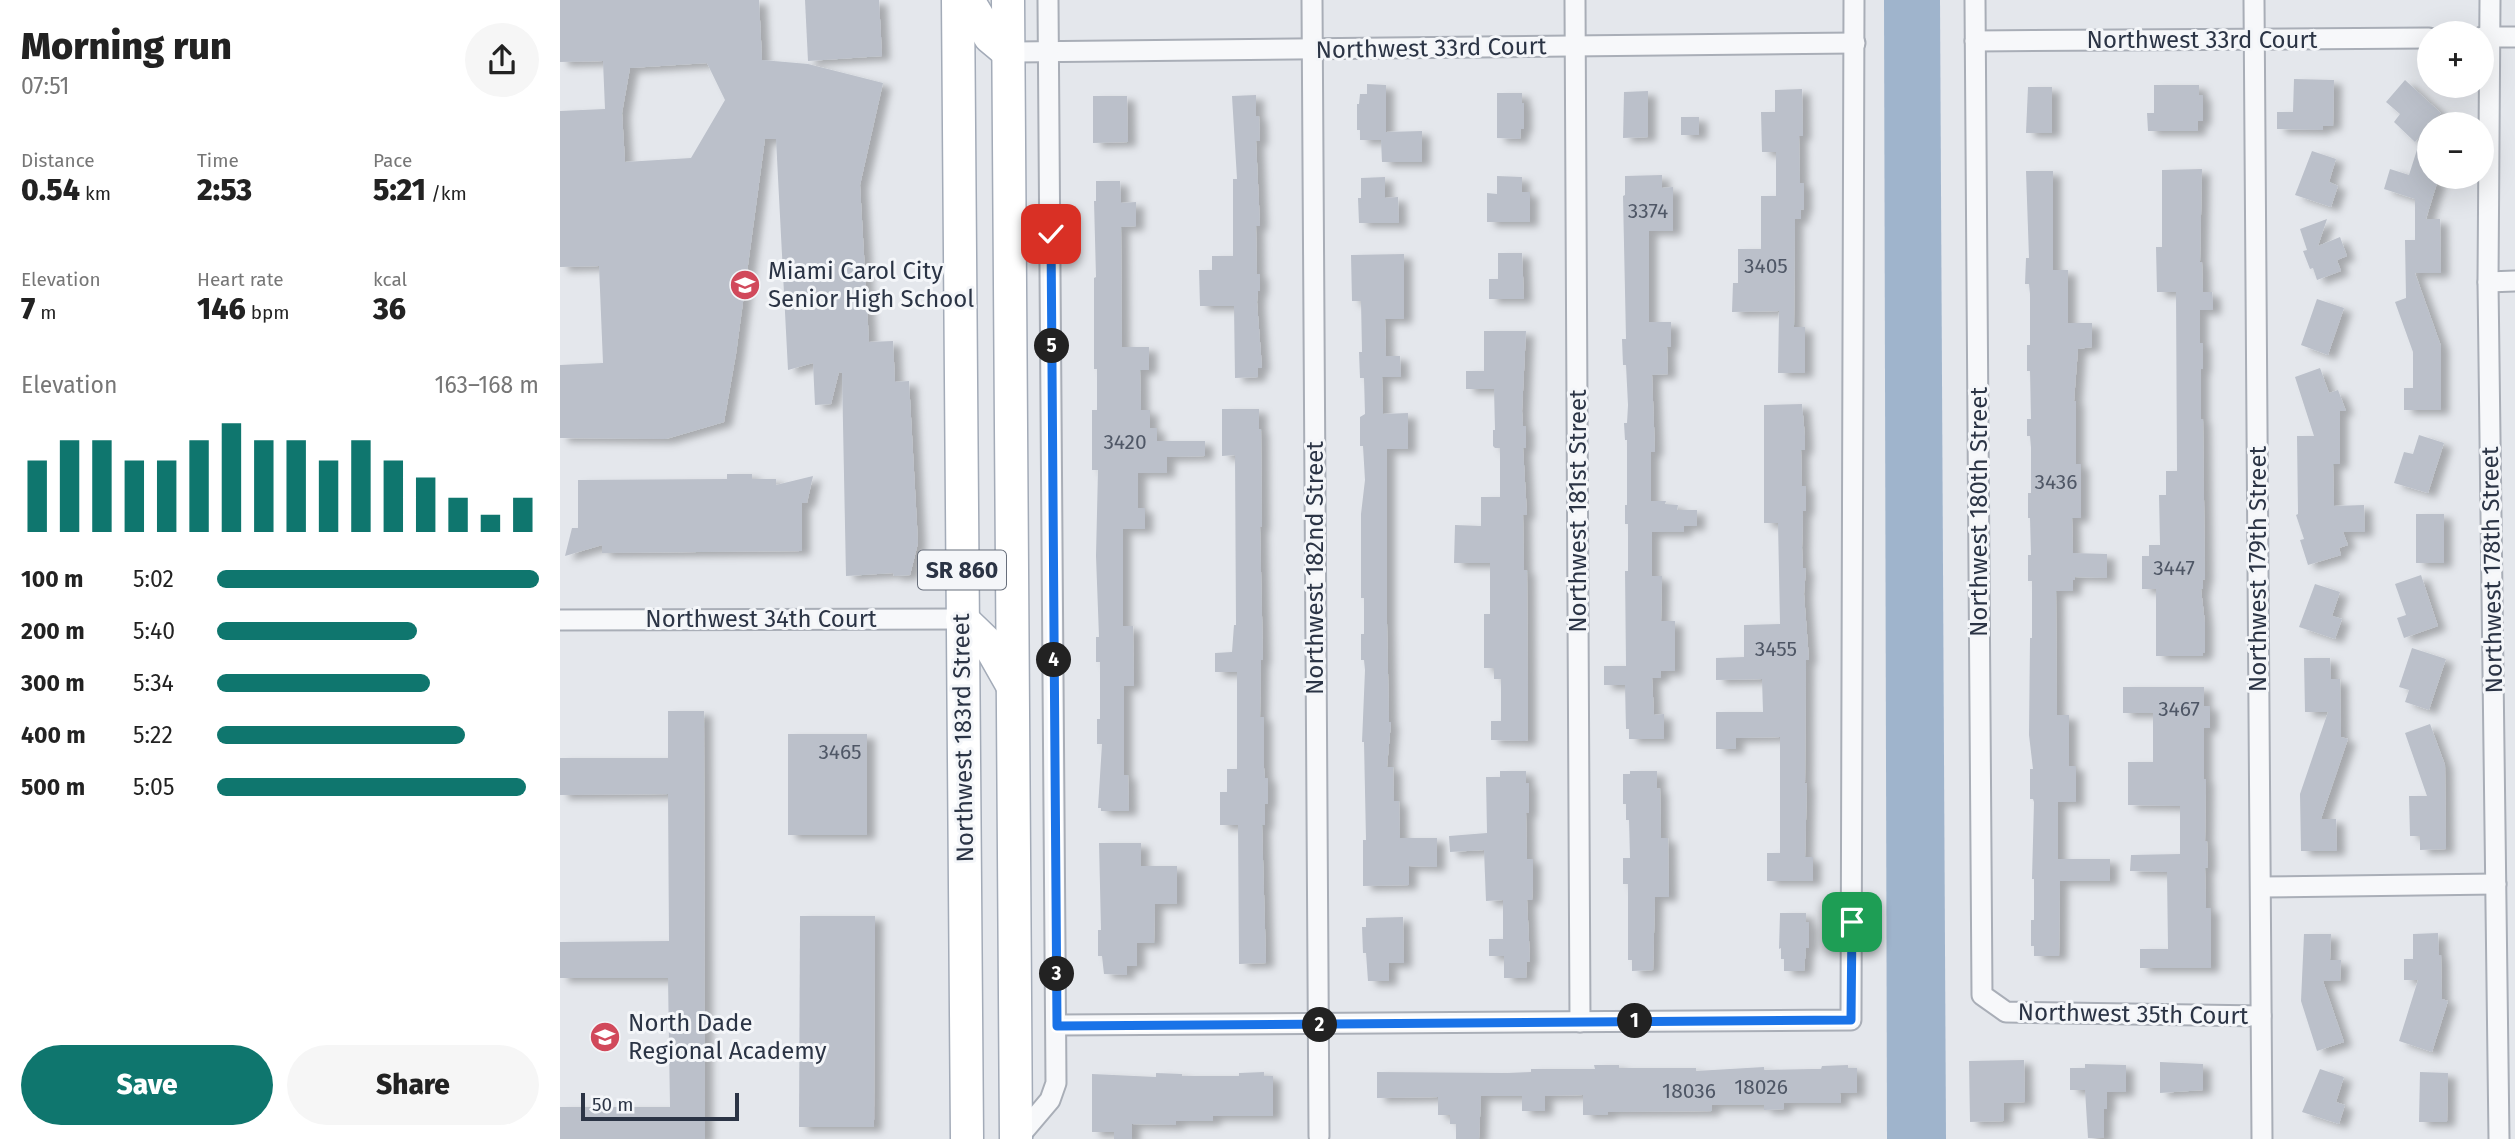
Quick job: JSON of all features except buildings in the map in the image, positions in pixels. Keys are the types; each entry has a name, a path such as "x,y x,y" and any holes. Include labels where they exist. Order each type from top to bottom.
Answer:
{"main road":[{"name":"Northwest 183rd Street","path":"958,0 967,1139"},
{"path":"968,0 990,37 1008,52"},
{"name":"Northwest 183rd Street","path":"1008,0 1016,1139"},
{"path":"962,620 990,646 1012,685"}],"street":[{"path":"1016,1139 1050,1100 1056,1083 1048,0"},
{"name":"Northwest 182nd Street","path":"1312,0 1319,1136"},
{"name":"Northwest 181st Street","path":"1576,0 1580,1022"},
{"path":"1057,1026 1851,1020 1854,0"},
{"name":"Northwest 180th Street","path":"1975,0 1982,995 2006,1012"},
{"name":"Northwest 179th Street","path":"2254,0 2262,1139"},
{"name":"Northwest 178th Street","path":"2488,21 2490,0"},
{"path":"2494,37 2515,37"},
{"name":"Northwest 33rd Court","path":"1975,40 2417,38"},
{"name":"Northwest 33rd Court","path":"1008,52 1855,43"},
{"name":"Northwest 178th Street","path":"2486,98 2499,1139"},
{"path":"2488,282 2515,281"},
{"name":"Northwest 34th Court","path":"560,620 962,620"},
{"path":"2260,887 2496,884"},
{"name":"Northwest 35th Court","path":"2006,1012 2261,1016"}],"water":[{"path":"1884,0 1940,0 1946,1139 1887,1139"}],"place":[{"name":"Miami Carol City Senior High School","path":"745,285"},
{"name":"North Dade Regional Academy","path":"605,1037"}],"route":[{"path":"1051,234 1057,1026 1851,1020 1852,922"}]}
